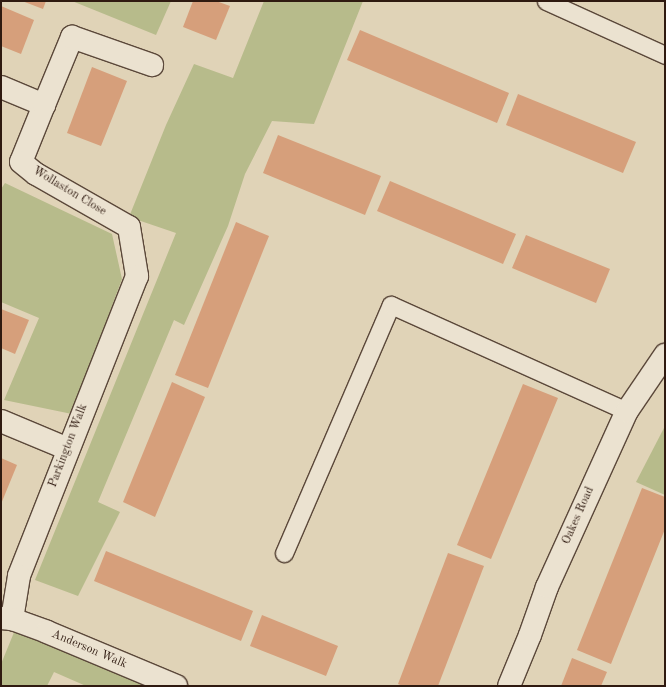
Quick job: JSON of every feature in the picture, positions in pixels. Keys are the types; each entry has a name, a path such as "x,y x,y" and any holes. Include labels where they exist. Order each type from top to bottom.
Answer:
{"street":[{"name":"Wollaston Close","path":"137,276 129,227 36,174 21,162 72,37 152,64"},
{"path":"1,87 44,105"},
{"name":"Parkington Walk","path":"6,619 19,576 137,276"},
{"name":"Oakes Road","path":"509,686 530,635 547,587 627,411 665,355"},
{"path":"1,421 68,449"},
{"name":"Anderson Walk","path":"6,619 47,632 176,686"}],"lane":[{"path":"546,1 665,55"},
{"path":"284,553 391,306 627,411"}],"green space":[{"path":"72,1 171,1 156,35"},
{"path":"264,1 363,1 314,124 272,121 245,174 228,226 184,325 174,320 98,502 120,512 78,596 35,580 176,233 129,217 166,125 194,64 233,78"},
{"path":"5,183 112,234 122,279 72,414 4,400 39,318 1,302 1,189"},
{"path":"665,426 665,495 636,482"},
{"path":"15,630 151,686 86,686 54,672 47,686 1,686 1,664"}],"building":[{"path":"22,1 46,1 43,9"},
{"path":"193,1 216,1 230,6 216,40 183,27"},
{"path":"1,6 34,20 21,54 1,46"},
{"path":"360,30 509,93 497,123 347,60"},
{"path":"92,67 127,81 101,146 67,133"},
{"path":"518,94 636,142 623,173 506,125"},
{"path":"278,135 381,176 365,215 263,173"},
{"path":"390,181 516,234 503,264 377,211"},
{"path":"236,222 269,236 208,388 175,375"},
{"path":"526,235 610,269 596,303 512,268"},
{"path":"1,309 29,320 15,354 1,348"},
{"path":"172,382 205,397 155,517 123,502"},
{"path":"523,384 558,398 491,559 457,545"},
{"path":"1,458 17,465 1,504"},
{"path":"642,488 665,497 665,529 611,664 577,650"},
{"path":"106,551 253,611 241,641 94,581"},
{"path":"448,553 484,566 438,686 403,686 398,684"},
{"path":"262,615 338,646 326,676 250,646"},
{"path":"572,658 607,672 601,686 561,686"}]}
